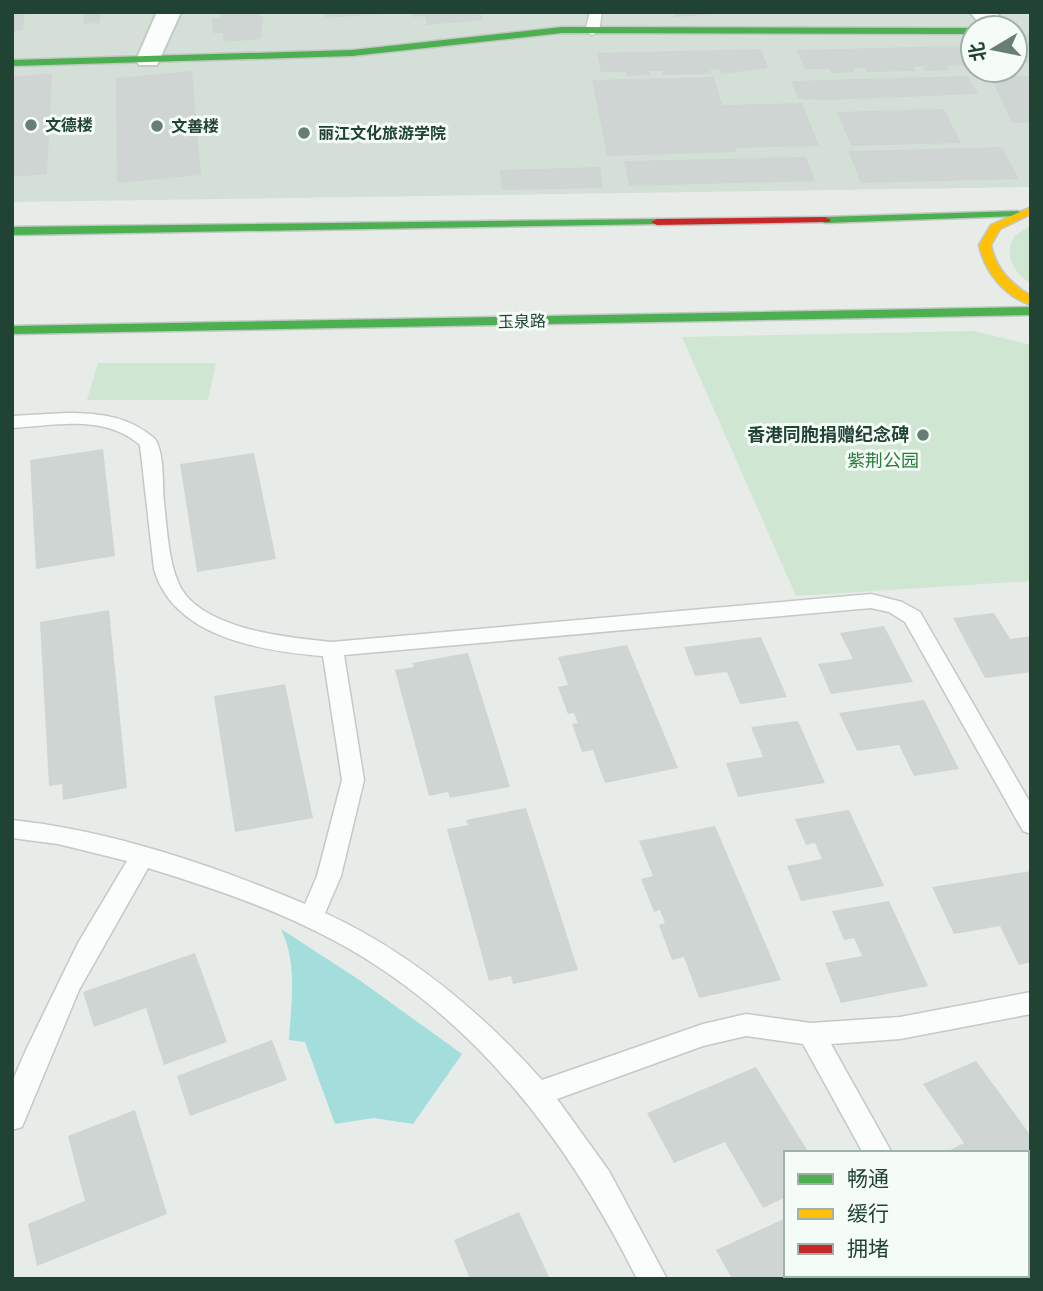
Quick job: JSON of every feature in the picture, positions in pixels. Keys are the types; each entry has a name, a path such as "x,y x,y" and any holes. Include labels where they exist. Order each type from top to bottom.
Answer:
{"main road":[{"path":"12,63 363,52 523,33 959,31"},
{"path":"12,231 852,219 1024,212"},
{"path":"1024,212 995,227 988,236 985,255 996,276 1031,301"},
{"name":"玉泉路","path":"12,330 1031,311"}],"street":[{"path":"148,60 169,12"}],"lane":[{"path":"592,31 596,12"},
{"path":"12,422 107,419 132,428 149,443 169,585 178,599 223,628 251,637 304,648 332,649 871,601 895,607 913,617 1031,825"},
{"path":"312,917 329,876 353,780 332,649"},
{"path":"12,829 75,839 143,856 258,894 312,917 364,945 415,979 462,1017 508,1060 538,1094 593,1167 630,1231 652,1279"},
{"path":"12,1118 53,1017 111,906 143,856"},
{"path":"538,1094 703,1035 746,1025 811,1034 900,1028 1031,1003"},
{"path":"811,1034 876,1151"}],"shaded area":[{"name":"丽江文化旅游学院","path":"12,12 1031,12 1031,187 12,202"}],"green space":[{"path":"1031,225 1031,284 1015,269 1010,250 1014,236"},
{"name":"紫荆公园","path":"974,331 1031,345 1031,581 796,596 682,337"},
{"path":"98,363 216,363 208,400 87,400"}],"water":[{"path":"281,929 358,979 462,1054 413,1124 374,1118 335,1124 305,1042 289,1040 292,970"}],"building":[{"path":"12,12 25,12 23,30 16,31 12,36"},
{"path":"84,12 101,12 100,23 83,24"},
{"path":"221,12 258,12 259,17 263,16 261,39 223,42 223,33 213,33 212,19 221,18"},
{"path":"324,12 380,12 381,14 326,18"},
{"path":"411,12 480,12 483,20 427,25 425,16 412,17"},
{"path":"673,12 714,12 714,14 675,17"},
{"path":"1029,34 1031,34 1029,63"},
{"path":"959,46 959,65 947,66 950,70 925,71 923,66 913,67 916,71 867,72 865,68 853,68 855,72 831,73 830,69 805,69 797,50"},
{"path":"761,49 768,68 721,74 720,69 710,70 712,74 663,75 662,71 649,71 651,75 627,76 626,72 601,72 597,53"},
{"name":"文善楼","path":"192,71 201,175 117,183 116,78"},
{"name":"文德楼","path":"52,73 47,174 12,177 12,77"},
{"path":"959,76 959,84 972,84 978,94 798,99 791,81"},
{"path":"1031,76 1031,123 1012,123 994,84 1029,84"},
{"path":"714,77 722,105 802,103 819,146 607,156 592,80"},
{"path":"944,109 961,143 851,146 837,112"},
{"path":"1002,147 1019,179 861,183 848,151"},
{"path":"806,157 815,181 629,186 624,161"},
{"path":"600,167 603,188 502,190 500,170"},
{"path":"103,449 115,556 36,569 30,460"},
{"path":"254,453 276,559 197,572 180,464"},
{"path":"109,610 127,788 63,800 62,784 49,786 40,622"},
{"path":"994,613 1010,639 1031,636 1031,672 985,678 953,618"},
{"path":"884,626 913,682 831,694 818,664 853,659 840,633"},
{"path":"761,637 787,697 740,704 727,672 695,676 684,647"},
{"path":"627,645 678,768 605,783 593,750 582,752 572,724 578,723 574,713 568,714 558,687 568,685 558,657"},
{"path":"468,653 510,787 450,798 448,792 429,796 395,670 414,667 412,663"},
{"path":"285,684 313,818 235,832 214,696"},
{"path":"924,700 959,769 914,776 899,745 857,751 839,713"},
{"path":"798,721 825,783 738,797 726,763 763,757 751,727"},
{"path":"526,808 578,970 513,984 511,976 489,981 447,829 468,825 466,820"},
{"path":"849,810 884,886 801,901 787,866 822,859 815,843 806,845 795,819"},
{"path":"715,826 781,980 699,998 684,957 672,960 659,925 665,923 660,910 654,912 641,879 653,876 639,841"},
{"path":"1031,871 1031,962 1019,965 1000,926 954,934 932,887"},
{"path":"889,901 928,986 841,1003 825,963 862,956 854,938 844,940 832,911"},
{"path":"195,953 227,1042 164,1065 146,1008 94,1027 83,992"},
{"path":"272,1040 287,1080 190,1116 177,1076"},
{"path":"976,1061 1031,1136 1031,1173 1029,1174 1029,1151 948,1151 964,1143 923,1084"},
{"path":"756,1067 808,1151 784,1151 784,1198 763,1208 725,1142 674,1163 647,1113"},
{"path":"135,1110 167,1214 37,1266 28,1224 85,1201 68,1136"},
{"path":"519,1212 550,1279 470,1279 454,1240"},
{"path":"784,1219 784,1277 879,1279 732,1279 716,1250"}],"traffic: fast":[{"path":"12,63 352,53 562,30 959,31"},
{"path":"825,220 1017,214"},
{"path":"12,231 657,222"},
{"path":"12,330 1031,311"}],"traffic: slow":[{"path":"1031,210 995,227 985,245 990,264 1000,279 1031,301"}],"traffic: jam":[{"path":"657,222 825,220"}],"place":[{"name":"文德楼","path":"31,125"},
{"name":"文善楼","path":"157,126"},
{"name":"丽江文化旅游学院","path":"304,133"},
{"name":"香港同胞捐赠纪念碑","path":"923,435"}]}
